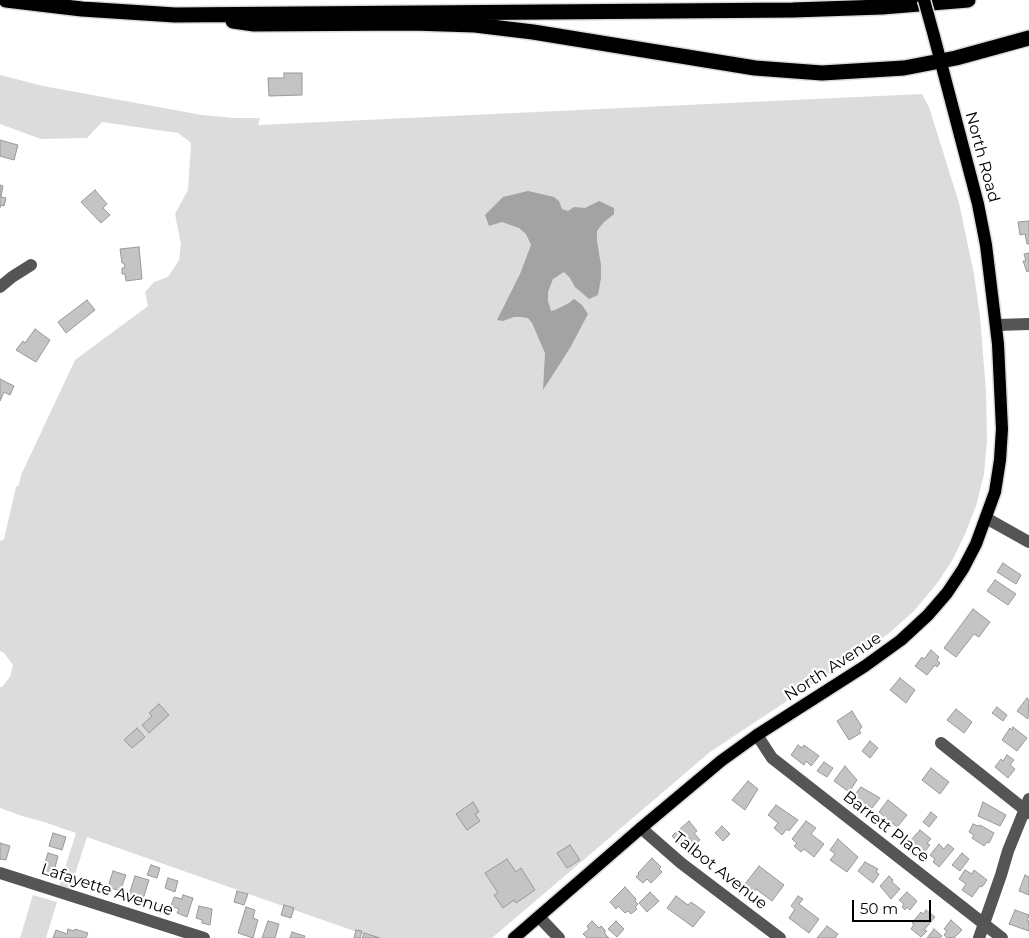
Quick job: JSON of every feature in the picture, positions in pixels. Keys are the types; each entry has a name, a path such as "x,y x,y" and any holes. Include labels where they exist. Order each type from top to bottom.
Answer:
{"highway":[{"path":"6,0 82,9 175,15 254,24 420,23 475,25 533,32 755,68 822,74 904,68 940,62 1029,38"},
{"path":"175,15 812,10 968,0"}],"main road":[{"name":"North Road","path":"924,0 978,204 986,245 996,325"},
{"name":"North Avenue","path":"514,938 706,773 758,735 889,650 911,632 933,609 956,580 973,550 986,518 998,477 1001,445 1000,364 996,325"}],"street":[{"path":"0,287 31,265"},
{"path":"996,325 1029,324"},
{"path":"986,518 1029,542"},
{"name":"Barrett Place","path":"758,735 772,758 1002,938"},
{"path":"941,743 1028,807 1008,851 979,938"},
{"name":"Talbot Avenue","path":"641,828 681,863 780,938"},
{"name":"Lafayette Avenue","path":"0,873 204,938"},
{"path":"539,917 559,938"}],"shaded area":[{"path":"0,75 43,86 202,115 260,118 258,125 922,94 929,107 959,203 974,274 980,317 986,391 987,441 984,474 976,506 953,559 938,582 914,611 888,634 710,752 492,938 374,938 87,837 70,890 59,887 76,833 0,808 0,687 10,677 13,665 4,653 0,651 0,541 4,539 16,487 19,485 21,475 75,360 148,306 145,292 154,282 168,277 179,260 181,244 175,214 188,190 191,145 190,142 178,133 102,122 87,138 41,139 0,124"},
{"path":"528,191 554,197 559,201 562,209 568,211 574,207 585,208 599,201 614,208 614,214 597,231 601,265 598,295 589,299 575,287 564,272 553,279 548,292 551,311 574,299 582,305 588,314 570,348 543,390 545,353 532,323 528,318 521,317 514,317 503,321 497,320 520,274 531,245 526,234 519,228 502,222 489,226 485,215 503,197"},
{"path":"33,895 57,902 46,938 20,938"}],"building":[{"path":"284,73 302,73 302,95 269,96 268,78 284,78"},
{"path":"0,140 18,145 14,160 0,156"},
{"path":"0,185 3,186 1,197 6,198 4,206 0,205"},
{"path":"95,190 107,204 103,208 110,215 101,223 81,202"},
{"path":"1029,221 1029,244 1027,244 1025,234 1020,235 1018,222"},
{"path":"139,247 142,279 126,281 125,274 122,274 122,268 125,268 124,263 122,263 120,249"},
{"path":"1029,253 1029,271 1027,272 1023,261 1026,261 1024,254"},
{"path":"87,300 95,310 66,333 58,322"},
{"path":"35,329 50,340 36,362 16,350 23,341 25,343"},
{"path":"0,379 14,386 10,395 4,392 0,401"},
{"path":"1003,563 1021,575 1016,584 997,572"},
{"path":"995,580 1016,594 1008,605 987,591"},
{"path":"973,609 990,622 979,637 974,634 956,657 944,648"},
{"path":"931,650 939,657 937,660 940,663 937,667 935,665 927,675 915,666"},
{"path":"900,678 915,690 906,703 890,690"},
{"path":"1027,698 1029,700 1028,719 1017,711"},
{"path":"159,704 169,715 149,733 142,725 152,716 149,713"},
{"path":"997,707 1007,715 1003,721 992,713"},
{"path":"956,709 972,722 964,733 947,720"},
{"path":"852,711 862,727 859,730 861,733 849,740 837,721"},
{"path":"1013,727 1027,738 1017,751 1002,740 1010,728 1012,730"},
{"path":"137,728 145,737 132,748 124,740"},
{"path":"870,741 878,748 870,758 862,751"},
{"path":"798,745 802,748 804,745 819,756 811,766 806,761 804,765 791,755"},
{"path":"1007,755 1014,760 1010,765 1015,769 1008,778 995,767"},
{"path":"824,762 833,768 827,777 817,771"},
{"path":"845,766 857,780 849,792 834,781"},
{"path":"931,768 949,782 940,794 922,780"},
{"path":"748,781 758,789 745,810 732,800"},
{"path":"861,787 880,798 872,808 868,805 865,808 861,804 858,808 852,803 855,800 852,798"},
{"path":"888,800 907,815 897,827 879,812"},
{"path":"473,802 479,812 475,814 480,821 467,830 456,814"},
{"path":"983,802 1006,815 1000,826 978,816"},
{"path":"776,805 798,820 789,831 787,829 782,835 774,828 778,823 768,815"},
{"path":"931,812 937,817 929,827 923,822"},
{"path":"689,821 697,831 694,833 700,840 686,852 672,836"},
{"path":"806,821 816,828 811,834 824,844 814,857 804,849 801,852 794,846 797,843 792,839"},
{"path":"973,824 980,825 994,833 989,843 987,842 984,846 972,838 974,835 969,832"},
{"path":"722,826 730,834 723,841 715,833"},
{"path":"920,830 931,839 927,843 930,845 925,851 909,842"},
{"path":"53,833 66,837 62,850 49,846"},
{"path":"838,839 858,857 847,872 830,860 835,854 830,850"},
{"path":"0,843 10,846 6,860 0,859"},
{"path":"939,844 944,849 948,844 954,849 939,867 933,862 935,859 930,855"},
{"path":"570,845 580,860 567,868 557,853"},
{"path":"48,853 58,856 53,875 42,872"},
{"path":"962,853 969,859 960,871 952,865"},
{"path":"652,858 661,867 659,869 662,872 651,883 647,879 643,883 636,877"},
{"path":"507,859 516,872 521,868 535,890 516,903 514,900 503,908 494,895 498,893 485,873"},
{"path":"865,862 878,869 876,872 879,874 873,883 858,871"},
{"path":"151,865 160,868 157,878 147,875"},
{"path":"759,866 784,885 772,901 756,889 754,892 745,884"},
{"path":"965,870 972,874 974,870 987,880 972,897 962,890 966,884 959,879"},
{"path":"113,871 126,875 120,891 108,887"},
{"path":"1025,875 1029,877 1029,895 1019,891"},
{"path":"135,876 149,880 142,902 128,898"},
{"path":"889,876 893,880 892,882 900,889 891,899 880,886"},
{"path":"168,878 178,881 175,892 165,888"},
{"path":"625,887 638,904 635,907 637,909 631,914 628,911 625,913 618,906 616,909 610,902"},
{"path":"237,891 248,894 244,905 234,902"},
{"path":"650,892 659,901 647,912 639,903"},
{"path":"907,892 917,901 910,910 907,907 905,910 902,907 904,904 899,900"},
{"path":"183,895 193,898 187,917 177,913 179,909 171,906 174,897 182,899"},
{"path":"676,896 688,905 691,902 705,912 693,927 667,908"},
{"path":"798,896 803,899 799,904 819,919 809,933 789,918 795,909 791,906"},
{"path":"284,905 294,908 291,918 281,915"},
{"path":"199,906 212,909 210,925 202,923 202,920 196,918"},
{"path":"246,907 255,910 253,918 258,920 253,938 238,933"},
{"path":"926,910 935,917 924,930 927,931 921,937 911,929 914,924 912,923 921,912 923,914"},
{"path":"1015,910 1029,915 1027,921 1029,921 1029,931 1009,924"},
{"path":"951,920 962,930 954,938 947,938 944,935 947,931 944,929"},
{"path":"268,921 279,924 275,938 262,938"},
{"path":"592,921 599,928 601,926 605,930 605,934 609,938 587,938 583,934 589,929 587,926"},
{"path":"616,921 624,929 617,937 608,929"},
{"path":"827,926 838,934 835,938 817,938"},
{"path":"68,929 88,933 86,938 53,938 56,930 67,934"},
{"path":"934,929 942,936 940,938 927,938"},
{"path":"356,930 362,931 360,938 354,938"},
{"path":"292,932 305,936 304,938 290,938"},
{"path":"364,933 380,938 362,938"}]}
